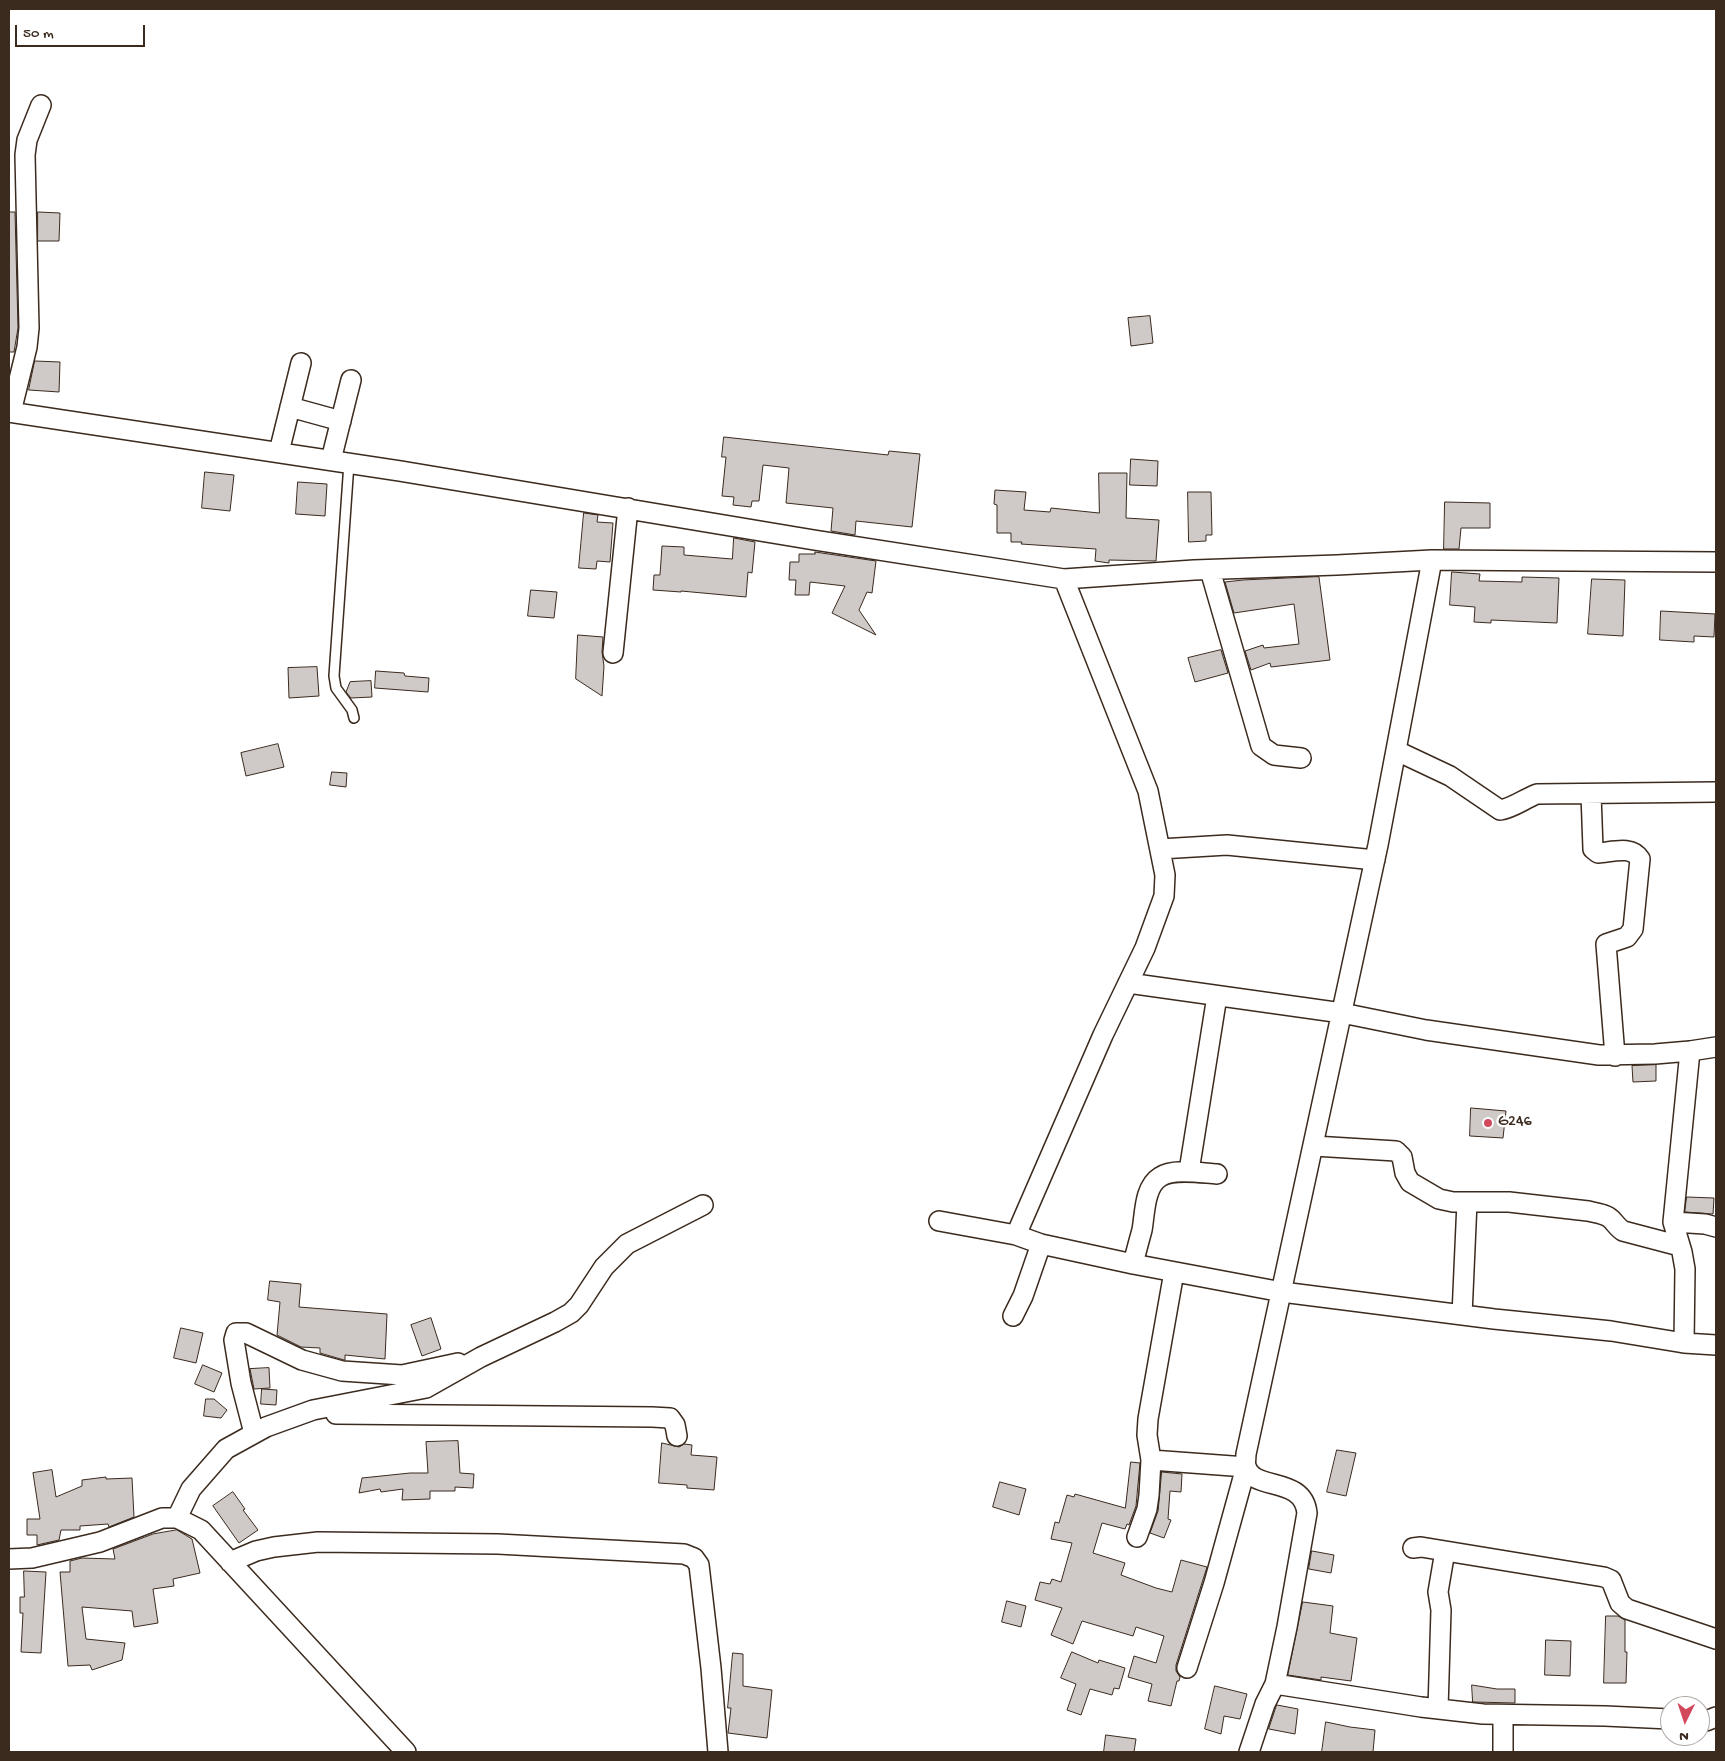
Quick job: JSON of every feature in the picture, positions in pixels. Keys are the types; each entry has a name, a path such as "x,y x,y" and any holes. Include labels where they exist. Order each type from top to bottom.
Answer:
{"street":[{"path":"41,105 27,140 26,155 29,328 27,347 10,412 279,452 814,540 1064,578 1432,560 1716,562"},
{"path":"279,452 301,363"},
{"path":"340,462 341,421 351,380"},
{"path":"290,406 341,421"},
{"path":"613,653 628,508"},
{"path":"1187,1668 1214,1583 1246,1467 1246,1454 1375,860 1432,560"},
{"path":"1210,570 1261,746 1274,755 1301,758"},
{"path":"1016,1235 1102,1035 1145,948 1164,896 1165,876 1148,791 1064,578"},
{"path":"1397,751 1450,776 1500,810 1508,809 1536,794 1716,792"},
{"path":"1591,794 1594,850 1598,853 1627,850 1638,855 1640,859 1633,929 1626,937 1606,944 1615,1056"},
{"path":"1160,849 1227,845 1375,860"},
{"path":"1128,983 1342,1013 1434,1031 1599,1055 1615,1056 1690,1052 1716,1047"},
{"path":"1189,1171 1217,996"},
{"path":"1684,1343 1684,1268 1673,1222 1690,1052"},
{"path":"1314,1146 1396,1152 1402,1157 1405,1172 1410,1182 1439,1199 1453,1202 1509,1202 1588,1211 1610,1218 1623,1231 1680,1246"},
{"path":"1133,1264 1148,1195 1154,1182 1161,1175 1189,1171 1217,1174"},
{"path":"1462,1315 1467,1202"},
{"path":"178,1518 191,1489 226,1449 266,1426 313,1410 426,1388 481,1357 571,1313 579,1305 604,1267 627,1244 703,1205"},
{"path":"939,1221 1016,1235 1041,1244 1133,1264 1282,1292 1462,1315 1611,1331 1684,1343 1716,1345"},
{"path":"1673,1222 1705,1224 1716,1227"},
{"path":"1013,1316 1023,1296 1041,1244"},
{"path":"1137,1537 1147,1509 1151,1460 1147,1435 1148,1419 1174,1272"},
{"path":"254,1433 241,1383 234,1340 236,1333 246,1333 254,1336 302,1360 350,1372 402,1375 481,1357"},
{"path":"313,1410 340,1414 670,1418 675,1425 677,1436"},
{"path":"1151,1460 1246,1467"},
{"path":"1246,1467 1251,1475 1292,1490 1302,1497 1306,1504 1307,1513 1275,1684 1265,1704 1248,1752"},
{"path":"9,1560 32,1558 100,1542 162,1518 178,1518 201,1530 406,1752"},
{"path":"230,1562 256,1551 318,1542 498,1544 684,1554 694,1558 699,1565 718,1752"},
{"path":"1413,1548 1421,1547 1604,1577 1611,1580 1620,1603 1627,1609 1716,1639"},
{"path":"1438,1709 1441,1610 1438,1592 1445,1551"},
{"path":"1275,1684 1390,1703 1503,1716 1605,1716 1660,1719"},
{"path":"1503,1716 1503,1752"}],"lane":[{"path":"340,462 334,676 336,688 352,710 354,718"}],"building":[{"path":"9,212 15,212 18,328 14,352 9,352"},
{"path":"38,212 60,213 59,241 38,241"},
{"path":"1150,316 1153,343 1131,346 1128,318"},
{"path":"35,361 60,362 59,392 29,390"},
{"path":"724,437 888,455 889,451 920,454 912,527 856,521 855,535 831,531 833,508 786,503 789,468 763,465 759,501 752,501 751,507 733,505 734,497 722,496 726,457 722,457"},
{"path":"1131,459 1158,461 1157,486 1130,485"},
{"path":"205,472 234,475 230,511 202,508"},
{"path":"1099,473 1127,473 1126,518 1159,520 1156,561 1109,560 1109,563 1095,561 1096,549 1021,544 1022,542 1011,542 1011,533 997,533 997,505 994,504 995,490 1026,492 1024,510 1050,512 1051,508 1099,513"},
{"path":"298,482 327,484 325,516 296,514"},
{"path":"1188,492 1211,492 1212,535 1206,535 1206,541 1189,542"},
{"path":"1445,502 1490,503 1490,528 1461,528 1459,549 1444,549"},
{"path":"584,513 598,515 597,522 613,523 610,562 597,561 596,569 579,568"},
{"path":"734,538 755,542 752,573 748,572 746,597 653,590 654,575 660,575 662,546 684,547 684,555 732,559"},
{"path":"815,552 876,561 872,593 867,592 859,610 876,635 832,613 845,586 810,582 809,595 795,595 796,580 789,580 790,562 799,562 799,554 815,554"},
{"path":"1452,572 1480,574 1479,581 1522,582 1522,577 1559,578 1557,623 1491,620 1491,623 1474,622 1475,607 1450,605"},
{"path":"1319,577 1330,660 1271,667 1270,663 1251,670 1245,651 1263,645 1264,648 1299,644 1294,604 1234,613 1225,582"},
{"path":"1592,579 1625,580 1623,636 1588,634"},
{"path":"531,590 557,592 554,618 528,616"},
{"path":"1661,611 1715,614 1714,637 1694,636 1694,642 1660,640"},
{"path":"578,635 603,637 602,696 576,679"},
{"path":"1221,650 1228,673 1195,682 1188,658"},
{"path":"317,667 319,696 289,698 288,668"},
{"path":"376,671 404,673 405,676 429,678 428,692 375,688"},
{"path":"371,681 372,697 351,698 346,692 350,682"},
{"path":"278,744 284,767 246,776 241,753"},
{"path":"332,772 347,773 346,787 330,785"},
{"path":"1656,1065 1656,1081 1633,1082 1632,1066"},
{"name":"G246","path":"1471,1108 1506,1111 1503,1138 1470,1136"},
{"path":"1687,1197 1714,1198 1713,1214 1685,1212"},
{"path":"270,1281 301,1284 299,1307 387,1314 385,1359 345,1355 344,1360 320,1353 320,1348 301,1347 277,1335 280,1302 268,1300"},
{"path":"431,1318 441,1349 422,1356 411,1325"},
{"path":"181,1328 203,1333 196,1363 174,1358"},
{"path":"203,1365 222,1373 214,1392 195,1384"},
{"path":"269,1368 270,1388 254,1389 250,1369"},
{"path":"262,1389 277,1390 276,1405 261,1404"},
{"path":"206,1399 214,1399 227,1410 221,1418 204,1416"},
{"path":"458,1441 460,1473 474,1474 473,1488 455,1487 455,1491 430,1491 430,1499 402,1500 403,1489 381,1492 380,1489 359,1493 362,1478 428,1473 426,1442"},
{"path":"662,1443 679,1447 684,1444 692,1445 691,1455 717,1457 714,1490 687,1488 687,1485 659,1483"},
{"path":"1337,1450 1356,1453 1346,1496 1327,1492"},
{"path":"1131,1462 1140,1463 1136,1506 1129,1525 1127,1524 1125,1529 1102,1523 1093,1553 1125,1563 1121,1575 1172,1592 1181,1560 1207,1567 1176,1665 1176,1671 1180,1677 1179,1681 1177,1681 1171,1706 1148,1701 1152,1684 1128,1677 1134,1656 1156,1663 1164,1636 1136,1627 1133,1636 1082,1621 1073,1644 1051,1635 1062,1608 1035,1600 1040,1582 1050,1584 1052,1579 1061,1582 1072,1543 1051,1539 1055,1522 1059,1523 1067,1495 1074,1497 1075,1494 1125,1508"},
{"path":"52,1470 56,1497 82,1486 82,1480 106,1477 106,1479 132,1478 134,1517 109,1527 108,1524 80,1526 80,1530 61,1530 59,1540 37,1545 37,1535 27,1535 27,1519 40,1519 33,1473"},
{"path":"1162,1472 1182,1474 1181,1492 1170,1491 1168,1519 1171,1520 1164,1538 1150,1533 1158,1511"},
{"path":"1000,1482 1026,1489 1019,1515 993,1507"},
{"path":"233,1492 245,1509 243,1510 258,1530 239,1543 213,1506"},
{"path":"177,1530 192,1539 200,1573 173,1579 174,1586 153,1589 158,1623 134,1627 132,1611 82,1607 86,1639 125,1643 122,1660 92,1670 90,1665 68,1666 60,1572 70,1572 70,1561 82,1558 115,1559 113,1549 153,1534"},
{"path":"1312,1551 1334,1555 1331,1573 1309,1569"},
{"path":"24,1571 46,1572 41,1653 21,1652 23,1613 20,1613 20,1597 24,1597"},
{"path":"1007,1601 1026,1606 1021,1627 1002,1622"},
{"path":"1303,1602 1333,1606 1330,1633 1357,1638 1351,1681 1321,1677 1321,1680 1288,1675"},
{"path":"1606,1616 1618,1616 1625,1620 1626,1683 1604,1683"},
{"path":"1546,1640 1571,1641 1570,1676 1545,1675"},
{"path":"1072,1652 1098,1663 1099,1660 1125,1668 1119,1689 1114,1688 1112,1695 1090,1689 1081,1715 1067,1710 1076,1684 1061,1678"},
{"path":"733,1653 743,1654 743,1686 772,1690 767,1738 728,1733 731,1708 728,1708"},
{"path":"1472,1685 1497,1689 1515,1689 1515,1703 1473,1702"},
{"path":"1215,1686 1247,1694 1240,1719 1224,1716 1221,1734 1205,1729"},
{"path":"1277,1705 1298,1709 1295,1734 1269,1729"},
{"path":"1326,1722 1375,1730 1373,1752 1322,1752"},
{"path":"1106,1735 1136,1739 1134,1752 1104,1752"}],"place":[{"name":"G246","path":"1488,1123"}]}
